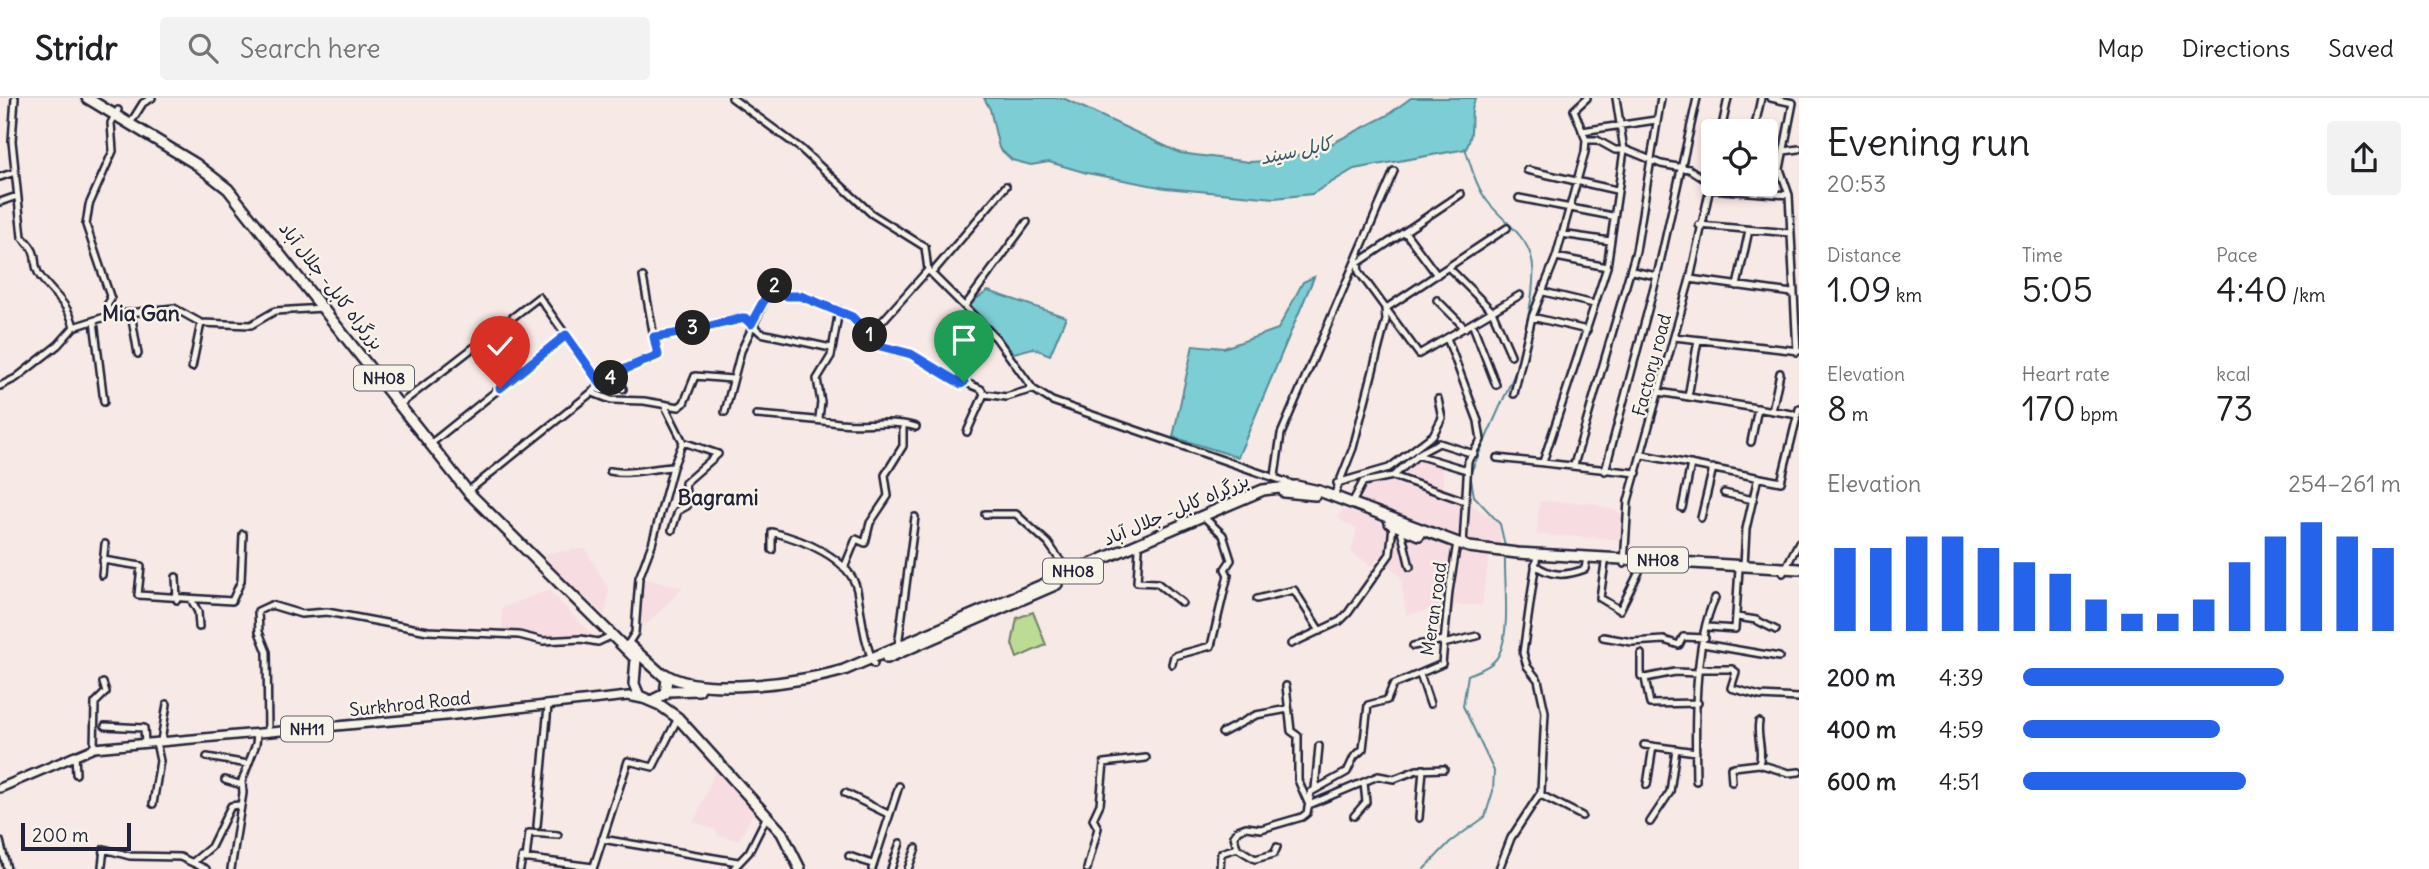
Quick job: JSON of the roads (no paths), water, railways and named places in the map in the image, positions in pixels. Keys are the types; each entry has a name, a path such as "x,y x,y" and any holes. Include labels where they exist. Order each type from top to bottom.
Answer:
{"highway":[{"name":"بزرگراه کابل- جلال آباد","path":"88,98 133,119 220,173 472,488 510,531 628,644 663,672"},
{"name":"بزرگراه کابل- جلال آباد","path":"99,98 228,189 476,501 636,659 635,680 647,700 666,692 742,687 831,674 873,661 1237,504 1282,492 1315,495 1478,551 1536,559 1799,569"},
{"name":"بزرگراه کابل- جلال آباد","path":"1124,552 1139,549 1206,519 1276,480 1334,496 1396,523"},
{"name":"بزرگراه کابل- جلال آباد","path":"1587,560 1605,564 1624,561"},
{"name":"بزرگراه کابل- جلال آباد","path":"1784,570 1799,575"},
{"name":"بزرگراه کابل- جلال آباد","path":"873,661 898,646 1014,599"},
{"name":"بزرگراه کابل- جلال آباد","path":"635,680 651,667 696,685 742,687"},
{"path":"663,672 668,709"},
{"path":"647,700 668,709 678,718 767,816 789,843 800,869"}],"main road":[{"path":"620,697 635,680"},
{"name":"Surkhrod Road","path":"0,788 94,748 620,697 647,700"}],"street":[{"path":"15,98 12,141 22,237 35,249 38,275 56,291 70,312 74,327"},
{"path":"133,119 143,103 152,98"},
{"path":"732,98 800,148 833,182 872,214 925,247 930,272 1002,346 1033,389 1052,401 1276,480 1286,423 1394,171"},
{"path":"1514,394 1532,317 1556,257 1568,207 1578,181 1586,140 1574,110 1587,98"},
{"path":"1544,462 1607,267 1612,216 1624,150 1616,98"},
{"path":"1574,465 1632,271 1661,98"},
{"path":"1605,471 1657,276 1697,98"},
{"path":"1724,119 1728,98"},
{"path":"1757,119 1761,98"},
{"path":"1674,337 1798,351 1792,293 1789,195 1781,174 1793,103 1771,98"},
{"path":"111,315 107,305 111,299 86,225 89,205 113,151 111,123 117,112"},
{"path":"1582,131 1656,120"},
{"path":"1586,140 1593,139 1615,150 1624,150 1701,173"},
{"path":"1784,151 1799,149"},
{"path":"1527,170 1616,190"},
{"path":"0,177 15,172"},
{"path":"870,335 1006,186"},
{"path":"1461,194 1358,263 1359,272 1419,354 1520,295"},
{"path":"1778,194 1789,195"},
{"path":"0,202 17,196"},
{"name":"Factory road","path":"1624,561 1628,501 1690,279 1699,225 1708,196"},
{"path":"1519,198 1612,216"},
{"path":"965,306 1027,222"},
{"path":"1699,225 1790,233"},
{"path":"1385,309 1507,228"},
{"path":"1737,286 1749,230"},
{"path":"1405,232 1437,275"},
{"path":"1561,234 1609,241"},
{"path":"1556,257 1607,267"},
{"path":"1449,268 1492,311 1511,355"},
{"path":"1632,271 1657,276"},
{"path":"472,488 616,373 658,355 643,277"},
{"path":"1690,279 1792,293"},
{"path":"725,412 732,379 751,324 773,284 787,296 801,296 839,310 852,317 880,346 911,354 950,380 981,389 984,394"},
{"path":"1544,292 1594,304"},
{"path":"403,402 539,297 602,386"},
{"path":"1437,300 1465,328"},
{"path":"0,386 37,361 74,327 111,315 174,308 201,323 251,325 275,311 323,309"},
{"path":"1334,496 1353,448 1386,320 1385,309"},
{"path":"819,418 821,402 817,379 831,356 839,310"},
{"path":"131,313 138,355"},
{"path":"1532,317 1587,330"},
{"path":"654,337 674,335 689,329 745,318 761,333 831,348"},
{"path":"94,321 104,402"},
{"path":"192,368 201,323"},
{"path":"1472,323 1496,385"},
{"path":"434,441 566,335"},
{"name":"Meran road","path":"1315,789 1347,772 1354,757 1363,751 1368,705 1387,699 1393,685 1443,664 1443,642 1458,545 1467,508 1465,501 1468,461 1481,440 1478,421 1447,338"},
{"path":"1688,397 1698,340"},
{"path":"616,373 623,389"},
{"path":"1772,411 1780,373"},
{"path":"593,393 611,400 682,406 697,375 732,379"},
{"path":"984,394 1006,397 1033,389"},
{"path":"1643,455 1781,482 1798,413 1659,392"},
{"path":"967,432 984,394"},
{"path":"1337,483 1389,468 1433,435 1442,418 1438,399"},
{"path":"628,644 635,634 639,578 652,544 682,442 665,406"},
{"path":"1752,442 1758,408"},
{"path":"756,415 819,418 839,423 903,424 916,428"},
{"path":"844,568 856,539 865,543 870,523 888,496 885,475 903,446 903,424"},
{"path":"1792,437 1799,438"},
{"path":"672,530 678,511 687,506 685,483 718,454 682,442"},
{"path":"1393,477 1418,455 1439,443 1474,454"},
{"path":"1418,455 1467,470"},
{"path":"1497,458 1637,473"},
{"path":"1682,508 1691,464"},
{"path":"610,471 622,473 640,468 673,467"},
{"path":"1701,518 1713,468"},
{"path":"1352,503 1363,482 1393,477 1465,501"},
{"path":"1708,627 1734,630 1741,567 1758,477"},
{"path":"1724,494 1753,500"},
{"path":"985,514 1016,514 1048,543 1066,576"},
{"path":"898,646 915,517"},
{"path":"1172,664 1174,656 1211,646 1228,575 1224,569 1231,561 1223,536 1206,519"},
{"path":"1396,523 1410,567"},
{"path":"1291,644 1340,621 1348,613 1390,554 1396,523"},
{"path":"772,550 772,532 804,540 815,550 836,559 857,589 864,641 873,661"},
{"path":"103,560 141,566 138,595 192,601 234,601 241,581 243,534"},
{"path":"1784,570 1799,542"},
{"path":"102,575 105,544"},
{"path":"1139,549 1137,582 1157,583 1182,603"},
{"path":"1536,559 1545,573 1564,575 1585,569 1587,560"},
{"path":"1499,869 1511,838 1541,795 1545,712 1538,680 1527,666 1523,653 1536,559"},
{"path":"1605,564 1600,598 1618,610 1639,572"},
{"path":"176,577 177,600"},
{"path":"1257,599 1294,590 1320,631"},
{"path":"1696,781 1698,671 1709,611 1716,598"},
{"path":"192,601 198,612 199,627"},
{"path":"268,733 267,652 258,632 258,611 271,605 301,614 327,612 428,631 598,642 613,635"},
{"path":"1737,617 1756,620 1776,629"},
{"path":"1413,646 1477,636"},
{"path":"1603,637 1632,642 1664,640 1679,645 1683,637 1779,657"},
{"path":"1641,654 1641,676 1645,678 1650,704 1698,703"},
{"path":"1645,678 1675,672 1732,669 1736,672 1731,688 1759,696 1799,698"},
{"path":"1420,674 1430,704"},
{"path":"94,748 95,704 106,692 103,683"},
{"path":"1286,686 1291,731 1298,736 1298,780 1309,805"},
{"path":"153,804 160,761 159,741 167,704"},
{"path":"537,825 548,706"},
{"path":"1222,733 1256,715 1288,709"},
{"path":"520,869 522,858 593,868 628,761 653,767 678,718"},
{"path":"1759,722 1757,734 1762,755 1759,764"},
{"path":"105,726 144,728 145,743"},
{"path":"231,869 242,785 257,734"},
{"path":"1644,745 1696,752"},
{"path":"1237,848 1235,834 1241,827 1261,829 1304,815 1310,794 1315,789 1319,746"},
{"path":"1647,785 1653,746"},
{"path":"1650,822 1670,792 1676,749"},
{"path":"75,754 76,774"},
{"path":"207,757 248,764"},
{"path":"1087,869 1098,828 1093,819 1100,804 1104,763 1146,758"},
{"path":"1732,782 1731,768 1759,764 1789,773 1799,772"},
{"path":"1309,805 1378,776 1394,779 1423,769 1444,769"},
{"path":"1419,818 1423,769"},
{"path":"225,780 242,785"},
{"path":"1354,816 1366,802 1364,783"},
{"path":"849,856 872,867 899,786"},
{"path":"845,793 888,814"},
{"path":"1541,795 1582,816"},
{"path":"193,862 211,847 231,806 239,805"},
{"path":"733,869 749,852 767,816"},
{"path":"526,859 529,833 558,835"},
{"path":"602,839 738,862"},
{"path":"0,841 7,869"},
{"path":"891,869 900,843"},
{"path":"1220,869 1221,853 1237,848 1255,859 1274,854 1276,847"},
{"path":"908,869 916,848"},
{"path":"102,866 104,849 130,856 167,856 193,862 206,869"}],"water":[{"path":"984,98 1063,98 1180,153 1249,162 1284,160 1331,144 1386,116 1411,98 1476,98 1472,110 1471,136 1466,149 1354,169 1312,194 1275,198 1165,188 1087,173 1049,162 1031,165 1012,160 999,148 990,109"},
{"path":"1314,277 1238,457 1173,437 1193,345 1224,348 1278,329 1303,282"},
{"path":"988,291 1066,317 1050,355 1033,348 1014,353 967,305"}],"waterway":[{"path":"1465,148 1480,190 1518,234 1531,256 1532,292 1520,358"},
{"path":"1505,546 1500,524 1474,496 1470,474 1519,364"},
{"path":"1424,869 1450,842 1485,817 1493,791 1494,771 1463,706 1468,675 1494,662 1503,644 1506,620 1505,555"}],"district":[{"name":"Mia Gan","path":"141,314"},
{"name":"Bagrami","path":"718,498"}],"water label":[{"name":"کابل سيند","path":"1296,150"}]}
